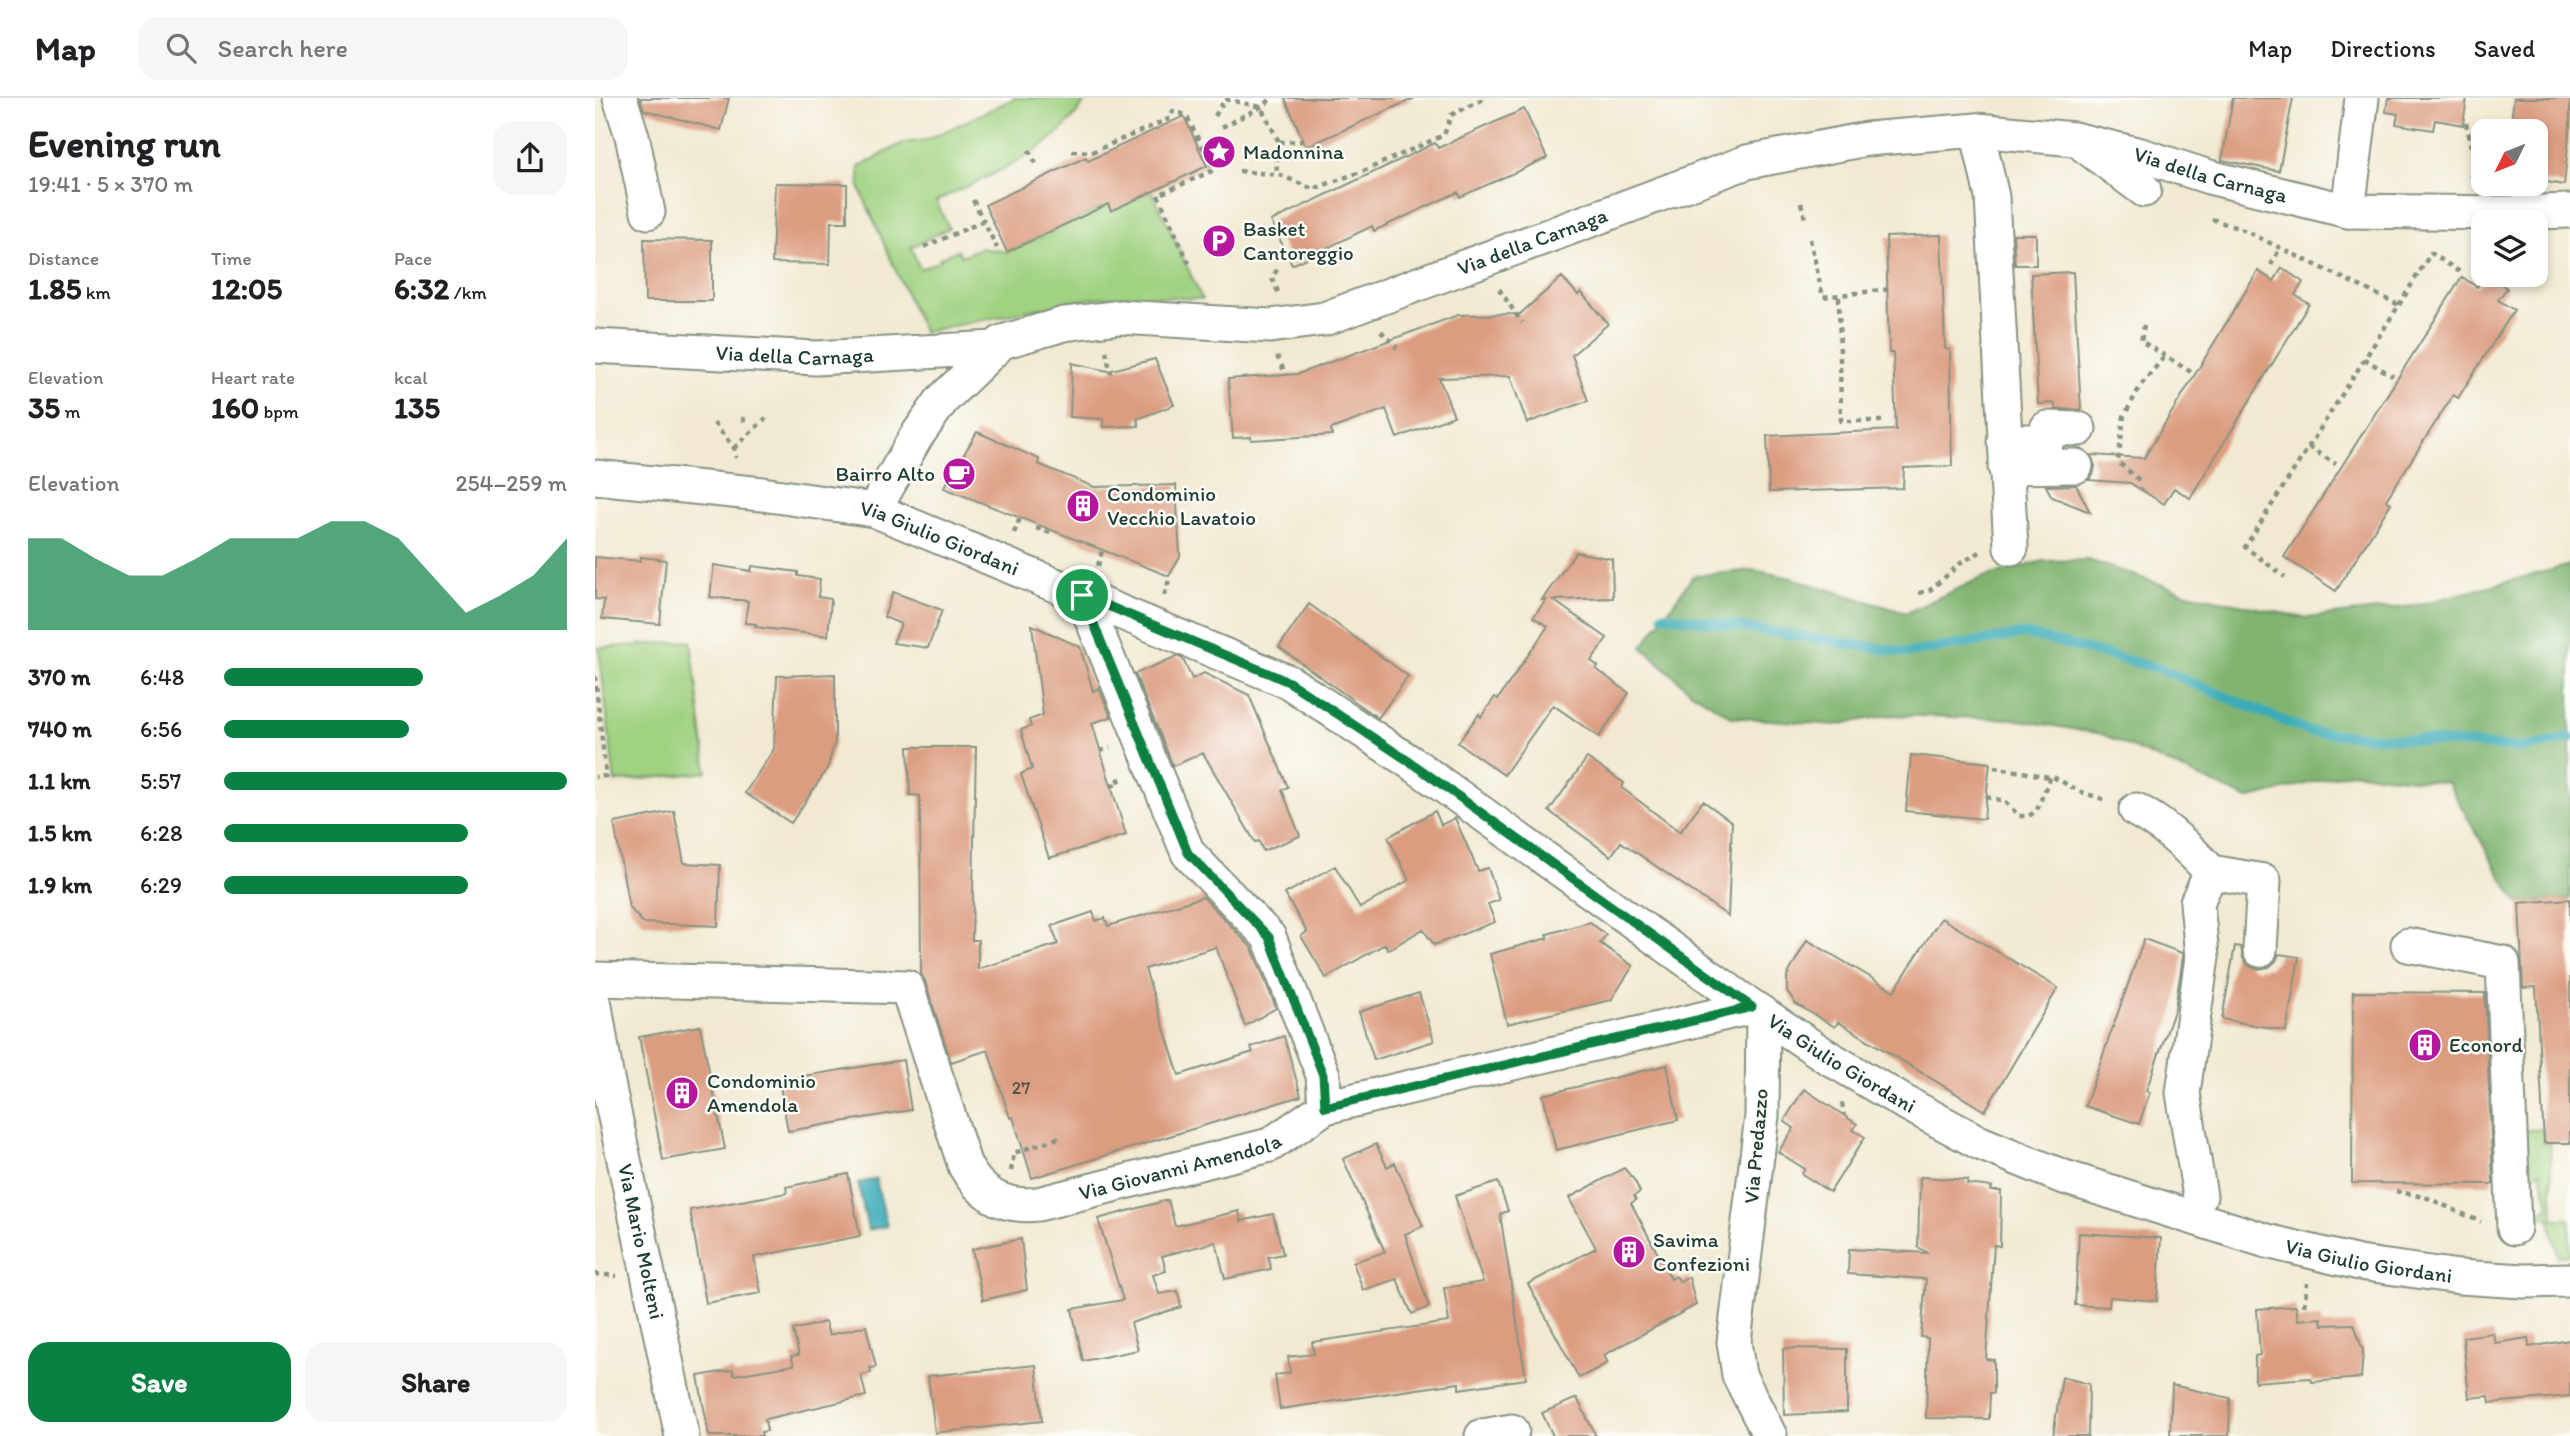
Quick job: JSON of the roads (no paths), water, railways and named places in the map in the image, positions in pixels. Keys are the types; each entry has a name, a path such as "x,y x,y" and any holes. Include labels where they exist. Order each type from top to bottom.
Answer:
{"street":[{"path":"620,98 632,136 648,212"},
{"path":"2348,211 2362,98"},
{"path":"1977,130 1992,197 2010,544"},
{"name":"Via della Carnaga","path":"874,510 916,437 942,400 1002,342 1064,324 1120,317 1270,326 1324,319 1743,155 1867,139 1977,130 2074,139 2141,155 2209,177 2348,211 2570,211"},
{"name":"Via della Carnaga","path":"2074,139 2144,191"},
{"name":"Via della Carnaga","path":"595,346 816,358 994,348"},
{"path":"2008,475 2047,441 2047,428 2079,429"},
{"path":"2008,475 2076,466"},
{"name":"Via Giulio Giordani","path":"595,477 762,494 874,510 1090,582 1289,682 1416,766 1826,1056 1980,1143 2073,1180 2267,1241 2358,1264 2459,1277 2523,1281 2570,1280"},
{"path":"1090,582 1188,853 1269,937 1323,1075 1325,1107 1758,1010"},
{"path":"2137,810 2189,847 2211,872 2264,881 2260,950"},
{"path":"2200,1196 2183,1093 2202,957 2197,902 2211,872"},
{"path":"2408,945 2503,963 2500,1227"},
{"name":"Via Giovanni Amendola","path":"595,979 907,987 964,1166 983,1192 1009,1204 1038,1204 1270,1145 1325,1107"},
{"name":"Via Mario Molteni","path":"595,1006 606,1074 682,1436"},
{"name":"Via Predazzo","path":"1758,1010 1762,1115 1734,1342 1738,1375 1770,1436"}],"water":[{"path":"876,1179 887,1226 868,1230 858,1183"}],"waterway":[{"path":"1663,615 1908,653 2026,634 2157,668 2310,732 2523,748 2570,738"}],"place":[{"name":"Madonnina","path":"1219,152"},
{"name":"Basket Cantoreggio","path":"1219,241"},
{"name":"Bairro Alto","path":"959,474"},
{"name":"Condominio Vecchio Lavatoio","path":"1083,506"},
{"name":"Econord","path":"2425,1045"},
{"name":"Condominio Amendola","path":"682,1093"},
{"name":"Savima Confezioni","path":"1629,1252"}]}
